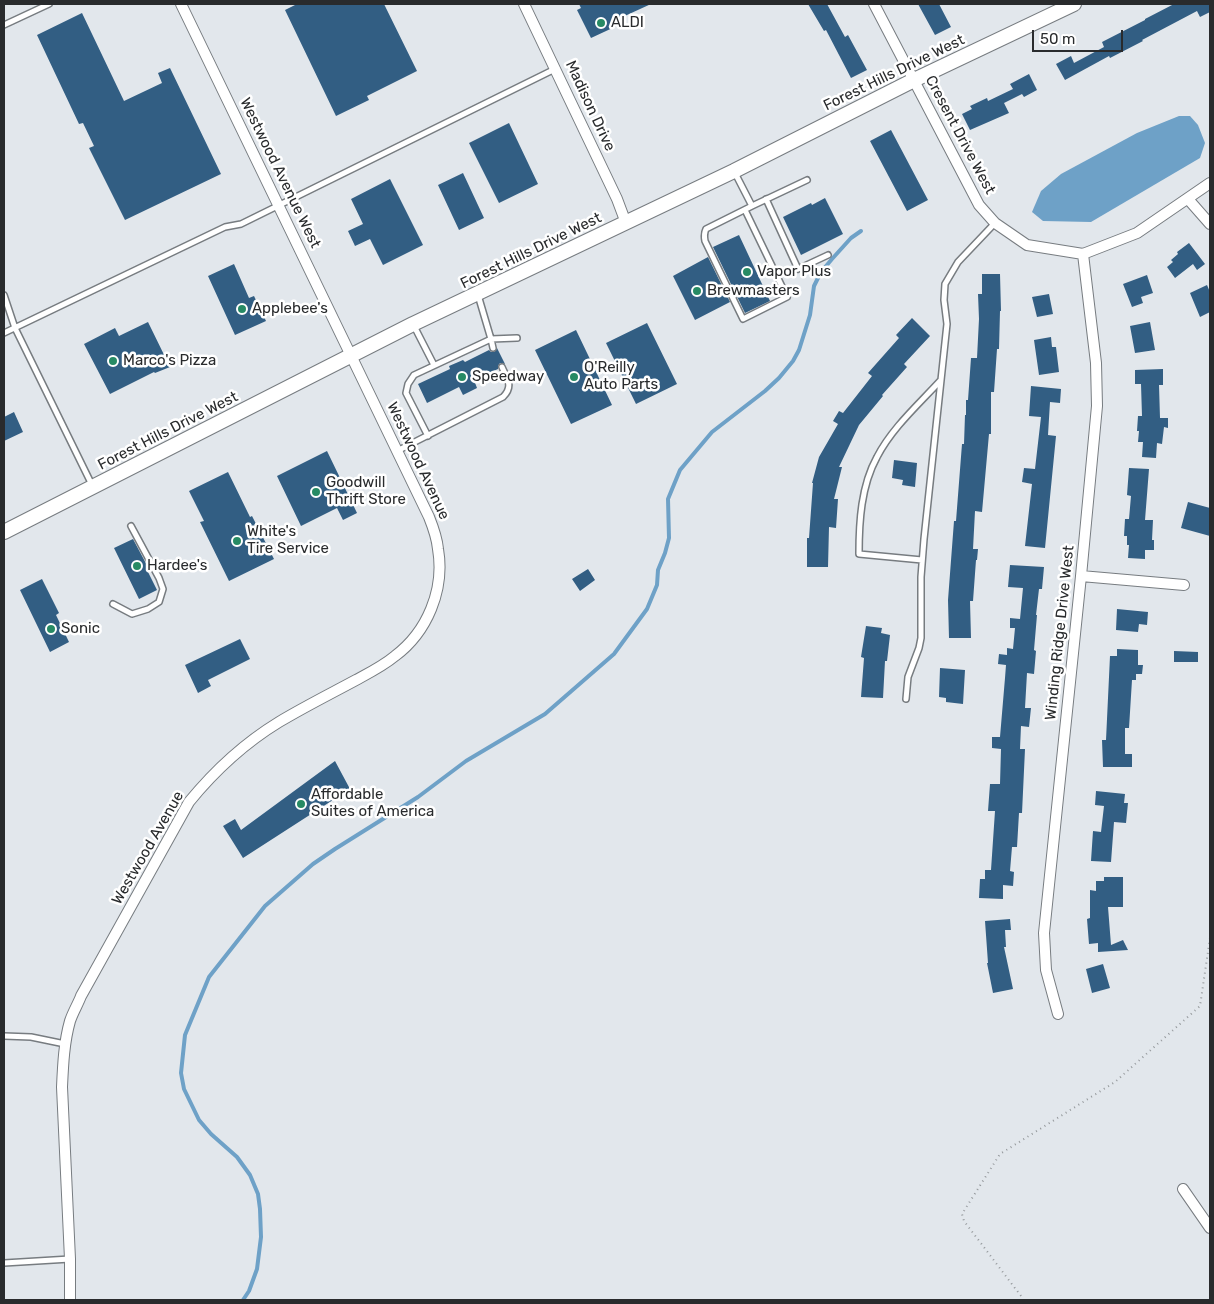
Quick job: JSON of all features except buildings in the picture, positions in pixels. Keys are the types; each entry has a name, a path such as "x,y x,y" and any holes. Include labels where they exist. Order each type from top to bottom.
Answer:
{"main road":[{"name":"Forest Hills Drive West","path":"4,532 351,355 734,171 914,80 1074,4"}],"street":[{"name":"Westwood Avenue West","path":"181,4 351,355"},
{"name":"Madison Drive","path":"524,4 617,199 626,222"},
{"name":"Cresent Drive West","path":"874,4 979,205 995,223 1027,245 1083,254"},
{"path":"1083,254 1137,233 1210,183"},
{"path":"1188,199 1210,224"},
{"name":"Winding Ridge Drive West","path":"1058,1014 1046,970 1044,933 1097,406 1096,363 1083,254"},
{"name":"Westwood Avenue","path":"70,1300 70,1260 62,1087 65,1044 70,1020 81,996 189,802 204,785 225,762 251,741 280,722 395,657 415,638 434,604 440,565 435,533 351,355"},
{"path":"1081,576 1184,585"},
{"path":"1183,1189 1210,1228"}],"lane":[{"path":"4,25 49,4"},
{"path":"4,334 225,227 241,224 555,69"},
{"path":"734,171 752,206"},
{"path":"745,210 787,298 743,319 705,241 704,232 706,229 766,199 807,180"},
{"path":"766,199 798,269 828,255"},
{"path":"906,698 908,677 921,638 922,560 947,324 944,300 945,284 958,262 995,223"},
{"path":"478,294 493,348"},
{"path":"4,295 15,328 93,487"},
{"path":"414,324 434,365"},
{"path":"428,436 406,393 408,384 414,375 491,339 517,338"},
{"path":"397,452 503,397 508,392 510,386 502,367"},
{"path":"922,560 859,554 861,520 865,489 877,458 895,430 940,381"},
{"path":"113,604 132,614 148,609 160,602 162,589 156,570 131,526"},
{"path":"4,1036 31,1036 65,1044"},
{"path":"4,1263 70,1260"}],"path":[{"path":"1021,1296 964,1221 962,1214 1000,1154 1115,1082 1200,1006 1210,938"}],"water":[{"path":"1179,116 1190,116 1198,125 1205,143 1200,158 1091,222 1043,221 1032,212 1041,191 1061,174 1137,133"}],"waterway":[{"path":"243,1300 249,1291 257,1269 261,1237 258,1194 250,1175 237,1157 211,1134 199,1120 184,1089 181,1073 185,1035 209,977 265,906 313,864 418,797 466,761 545,714 614,654 647,609 657,585 658,570 669,538 668,499 680,470 712,432 765,391 793,361 799,350 810,315 814,286 821,272 851,238 861,231"}],"place":[{"name":"ALDI","path":"601,23"},
{"name":"Vapor Plus","path":"747,272"},
{"name":"Brewmasters","path":"697,291"},
{"name":"Applebee's","path":"242,309"},
{"name":"Marco's Pizza","path":"113,361"},
{"name":"Speedway","path":"462,377"},
{"name":"O'Reilly Auto Parts","path":"574,377"},
{"name":"Goodwill Thrift Store","path":"316,492"},
{"name":"White's Tire Service","path":"237,541"},
{"name":"Hardee's","path":"137,566"},
{"name":"Sonic","path":"51,629"},
{"name":"Affordable Suites of America","path":"301,804"}]}
